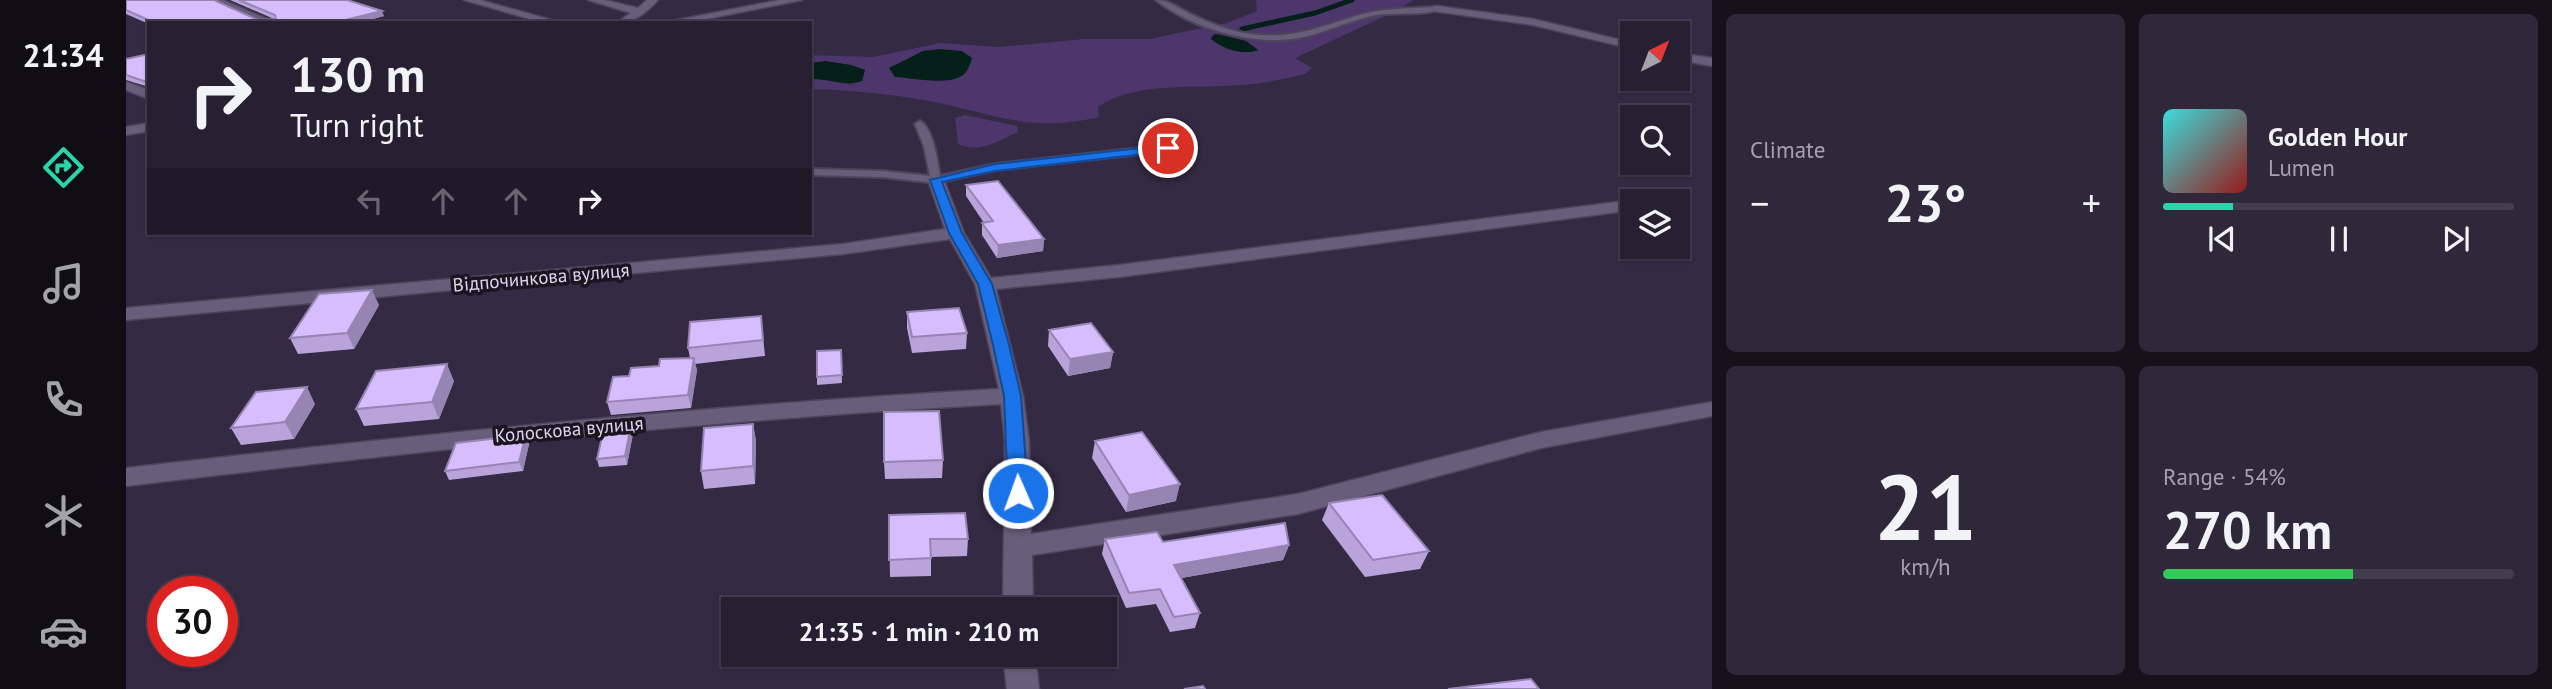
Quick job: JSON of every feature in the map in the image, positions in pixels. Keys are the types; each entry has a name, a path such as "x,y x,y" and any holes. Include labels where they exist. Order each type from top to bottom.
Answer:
{"street":[{"path":"214,0 266,21"},
{"path":"469,0 549,21"},
{"path":"593,0 640,12"},
{"path":"624,21 653,0"},
{"path":"678,21 797,0"},
{"path":"1437,9 1533,22 1620,43"},
{"path":"1690,58 1712,62"},
{"path":"126,86 147,94"},
{"path":"126,131 147,129"},
{"path":"936,180 955,233 985,284 1013,396 1019,546 1018,597"},
{"path":"985,284 1119,271 1620,207"},
{"name":"Відпочинкова вулиця","path":"126,314 843,249 955,233"},
{"name":"Колоскова вулиця","path":"126,477 510,435 836,405 1013,396"},
{"path":"1019,546 1298,504 1541,440 1712,409"},
{"path":"1020,667 1023,689"}],"lane":[{"path":"1159,0 1203,24 1245,34 1274,37 1294,37 1380,13 1437,9"},
{"path":"920,124 929,146 936,180"},
{"path":"812,172 882,174 936,180 995,167 1168,148"}],"shaded area":[{"path":"1256,0 1413,0 1398,10 1295,58 1312,68 1305,74 1249,84 1166,88 1129,93 1098,107 1099,117 1075,121 1034,123 904,97 812,89 812,79 851,85 865,70 838,63 812,63 812,55 873,57 940,43 999,47 1084,39 1149,39 1227,23 1257,11","holes":["1220,34 1246,41 1258,50 1233,50 1211,39 1212,35"]},
{"path":"1215,34 1246,41 1258,50 1240,52 1221,46 1211,39"},
{"path":"923,51 962,51 972,58 965,74 946,81 928,80 895,77 889,68"},
{"path":"825,61 865,70 862,81 856,83 812,79 812,63"},
{"path":"965,115 1017,126 1018,132 989,145 966,147 958,144 955,118"}],"building":[{"path":"126,0 214,0 258,20 276,19 275,15 239,0 347,0 382,11 341,21 151,21 126,10"},
{"path":"147,54 147,82 126,75 126,59"},
{"path":"998,181 1044,239 998,245 982,223 993,221 966,185"},
{"path":"372,290 347,333 290,338 319,294"},
{"path":"959,308 967,333 912,337 907,312"},
{"path":"761,316 763,340 688,348 690,322"},
{"path":"1091,323 1113,352 1070,359 1049,330"},
{"path":"841,350 842,375 817,377 817,351"},
{"path":"694,358 688,395 607,402 613,377 629,376 631,368 659,366 660,359"},
{"path":"447,364 432,402 356,409 376,371"},
{"path":"307,387 285,422 231,428 256,392"},
{"path":"939,411 943,460 884,462 884,412"},
{"path":"753,424 753,466 701,471 704,428"},
{"path":"631,425 625,456 597,459 604,428"},
{"path":"1142,432 1180,484 1129,495 1095,441"},
{"path":"526,435 519,462 445,471 456,443"},
{"path":"1382,495 1429,551 1373,560 1329,503"},
{"path":"965,513 968,539 930,539 931,558 889,560 889,515"},
{"path":"1285,523 1289,545 1174,565 1200,613 1174,617 1160,589 1129,593 1105,539 1157,532 1163,542"},
{"path":"1531,679 1539,689 1448,689"},
{"path":"1203,686 1205,689 1184,689"}],"waterway":[{"path":"1242,29 1315,13 1352,0"}],"route":[{"path":"1018,493 1013,396 1001,345 985,284 955,233 936,180 995,167 1168,148"}]}
